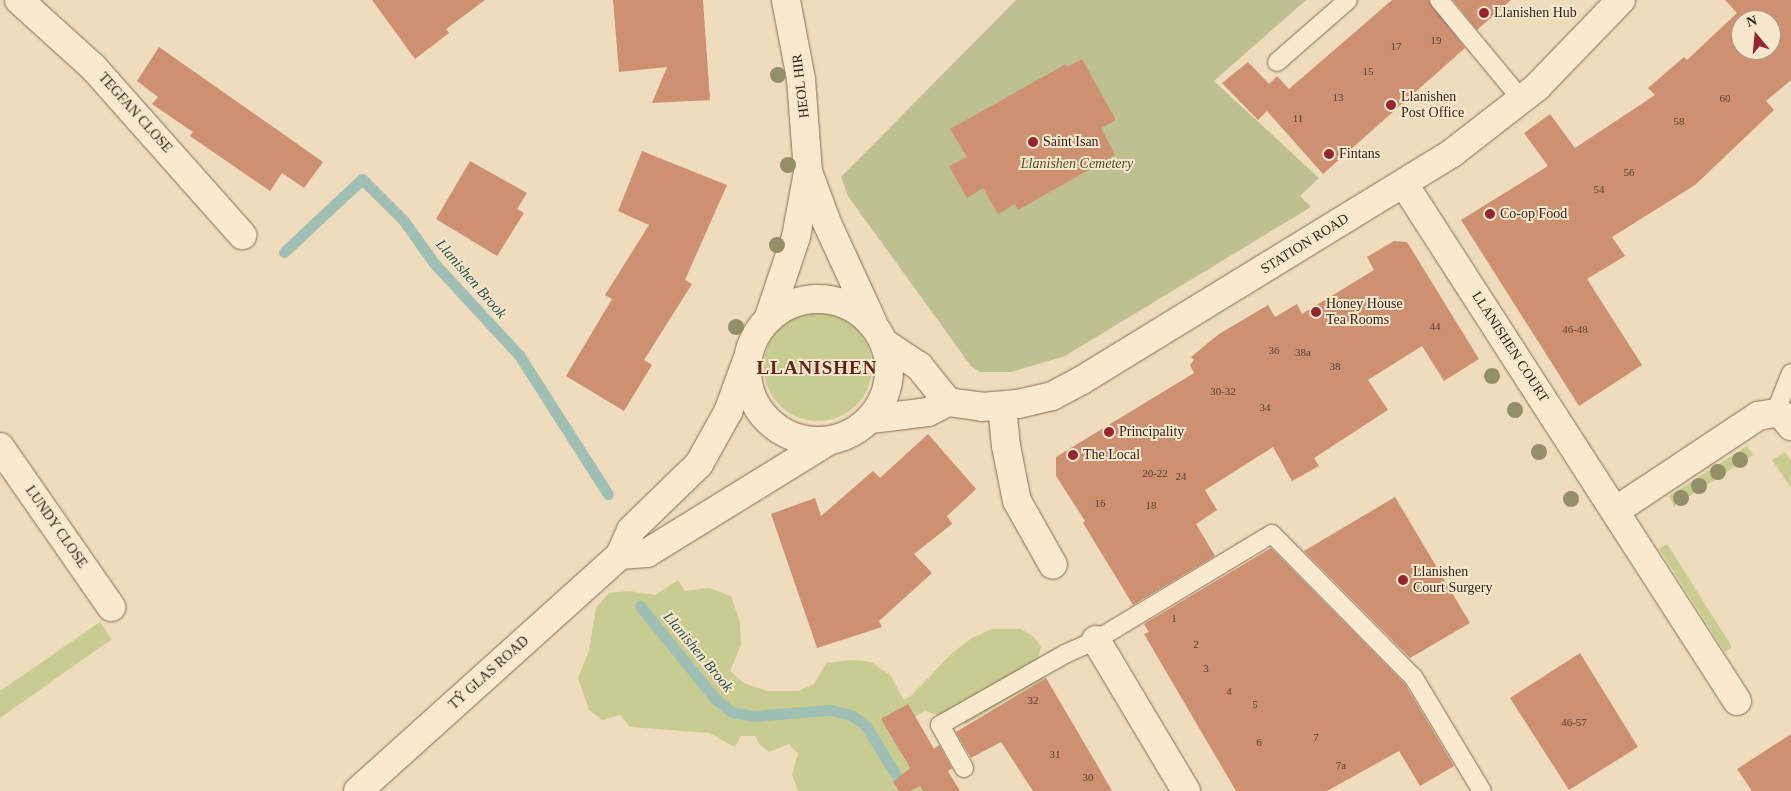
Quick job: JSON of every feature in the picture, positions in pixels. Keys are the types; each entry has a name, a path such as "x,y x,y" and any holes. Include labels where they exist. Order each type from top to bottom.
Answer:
{"main road":[{"name":"TEGFAN CLOSE","path":"19,0 94,67 242,235"},
{"name":"HEOL HIR","path":"769,317 796,237 808,172 801,80 786,0"},
{"name":"STATION ROAD","path":"872,419 928,412 948,402 1002,406 1052,396 1082,380 1404,184 1452,152 1522,100 1564,62 1621,0"},
{"name":"HEOL HIR","path":"808,172 827,223 879,334"},
{"name":"LLANISHEN COURT","path":"1404,184 1737,701"},
{"path":"828,441 803,440 788,435 768,421 757,408 748,385 747,360 754,338 769,317 804,300 824,298 854,308 879,334 919,366 948,402"},
{"path":"620,555 647,553 828,441 858,430 872,419 888,388 890,368 879,334"},
{"name":"TŶ GLAS ROAD","path":"358,791 620,555 632,530 698,464 728,412 747,360"},
{"path":"1002,406 1006,446 1018,501 1053,565"},
{"path":"1615,511 1758,416 1783,420"},
{"name":"LUNDY CLOSE","path":"0,447 111,607"},
{"path":"1096,640 1186,791"}],"lane":[{"path":"1276,62 1348,0"},
{"path":"1438,0 1522,100"},
{"path":"1783,420 1791,373"},
{"path":"964,768 940,726 1064,654 1096,640 1272,534 1414,678 1482,791"}],"green space":[{"name":"Llanishen Cemetery","path":"1016,0 1306,0 1214,81 1319,178 1300,196 1311,207 1065,356 1011,372 980,372 971,366 848,196 841,177"},
{"path":"818,313 839,317 856,329 868,346 872,367 868,388 856,405 839,417 818,421 797,417 780,405 768,388 764,367 768,346 780,329 797,317"},
{"path":"1747,446 1753,455 1674,506 1669,496"},
{"path":"1785,452 1791,461 1791,488 1772,460"},
{"path":"1667,544 1732,647 1725,652 1659,549"},
{"path":"678,580 685,591 709,588 731,596 740,622 741,645 730,671 744,683 768,691 799,691 814,684 826,663 853,660 871,662 890,675 904,700 912,695 952,653 972,638 992,629 1021,629 1034,637 1041,647 1039,655 1046,678 966,724 925,711 910,719 899,750 923,791 798,791 792,775 798,754 789,744 769,752 760,745 755,736 741,736 735,747 709,733 630,727 620,715 602,720 589,710 578,678 589,651 596,608 609,593 629,591 655,595"},
{"path":"100,622 112,639 0,718 0,691"}],"building":[{"path":"372,0 485,0 446,29 449,33 415,59"},
{"path":"613,0 703,0 710,100 652,103 667,67 619,72"},
{"path":"1392,0 1429,0 1465,48 1323,174 1267,111 1258,120 1222,83 1248,62 1269,84 1277,76 1289,89"},
{"name":"Llanishen Hub","path":"1453,0 1511,0 1477,30"},
{"path":"1725,0 1791,0 1791,80 1766,101 1774,110 1695,185 1612,237 1625,256 1587,279 1642,365 1579,406 1461,220 1548,166 1524,133 1550,114 1575,148 1655,95 1648,88 1684,57 1687,60 1731,19 1731,60 1781,60 1781,10 1734,10"},
{"path":"159,47 323,162 304,188 282,173 270,191 190,136 193,132 152,104 158,97 137,81"},
{"name":"Saint Isan","path":"1082,59 1116,120 1101,128 1115,155 1018,210 1015,204 998,214 983,188 967,198 949,166 967,157 950,129 1066,64 1067,67"},
{"path":"642,151 727,185 685,280 692,284 644,360 652,365 624,411 566,376 612,299 605,295 649,225 618,211"},
{"path":"470,161 527,193 517,209 524,213 497,256 436,219"},
{"path":"1394,241 1407,242 1479,359 1444,381 1422,346 1368,380 1388,410 1314,458 1319,466 1292,481 1273,447 1205,490 1217,510 1196,524 1215,556 1133,605 1083,523 1085,521 1056,476 1056,457 1194,373 1190,365 1194,360 1191,357 1219,334 1268,305 1275,317 1297,304 1302,314 1374,270 1367,257"},
{"path":"928,434 976,489 947,516 952,524 914,554 932,573 879,621 882,627 817,648 771,514 815,498 821,516 873,471 880,478"},
{"name":"Llanishen Court Surgery","path":"1395,497 1470,623 1410,658 1304,551"},
{"path":"1271,548 1405,684 1454,766 1420,786 1399,751 1327,791 1236,791 1144,634 1149,632 1144,624"},
{"path":"1580,653 1638,747 1569,790 1510,698"},
{"path":"1046,678 1112,791 1033,791 1001,742 971,758 956,732"},
{"path":"908,704 934,749 939,745 952,768 948,771 960,791 923,791 920,786 910,791 899,791 893,782 910,768 881,719"},
{"path":"1791,734 1791,791 1752,791 1737,769"}],"waterway":[{"name":"Llanishen Brook","path":"284,252 362,179 404,221 434,263 519,355 608,494"},
{"name":"Llanishen Brook","path":"640,606 716,700 732,712 753,716 830,710 851,715 866,726 906,791"}],"place":[{"name":"Llanishen Hub","path":"1484,13"},
{"name":"Llanishen Post Office","path":"1391,105"},
{"name":"Saint Isan","path":"1033,142"},
{"name":"Fintans","path":"1329,154"},
{"name":"Co-op Food","path":"1490,214"},
{"name":"Honey House Tea Rooms","path":"1316,312"},
{"name":"Principality","path":"1109,432"},
{"name":"The Local","path":"1073,455"},
{"name":"Llanishen Court Surgery","path":"1403,580"}],"district":[{"name":"LLANISHEN","path":"817,368"}]}
